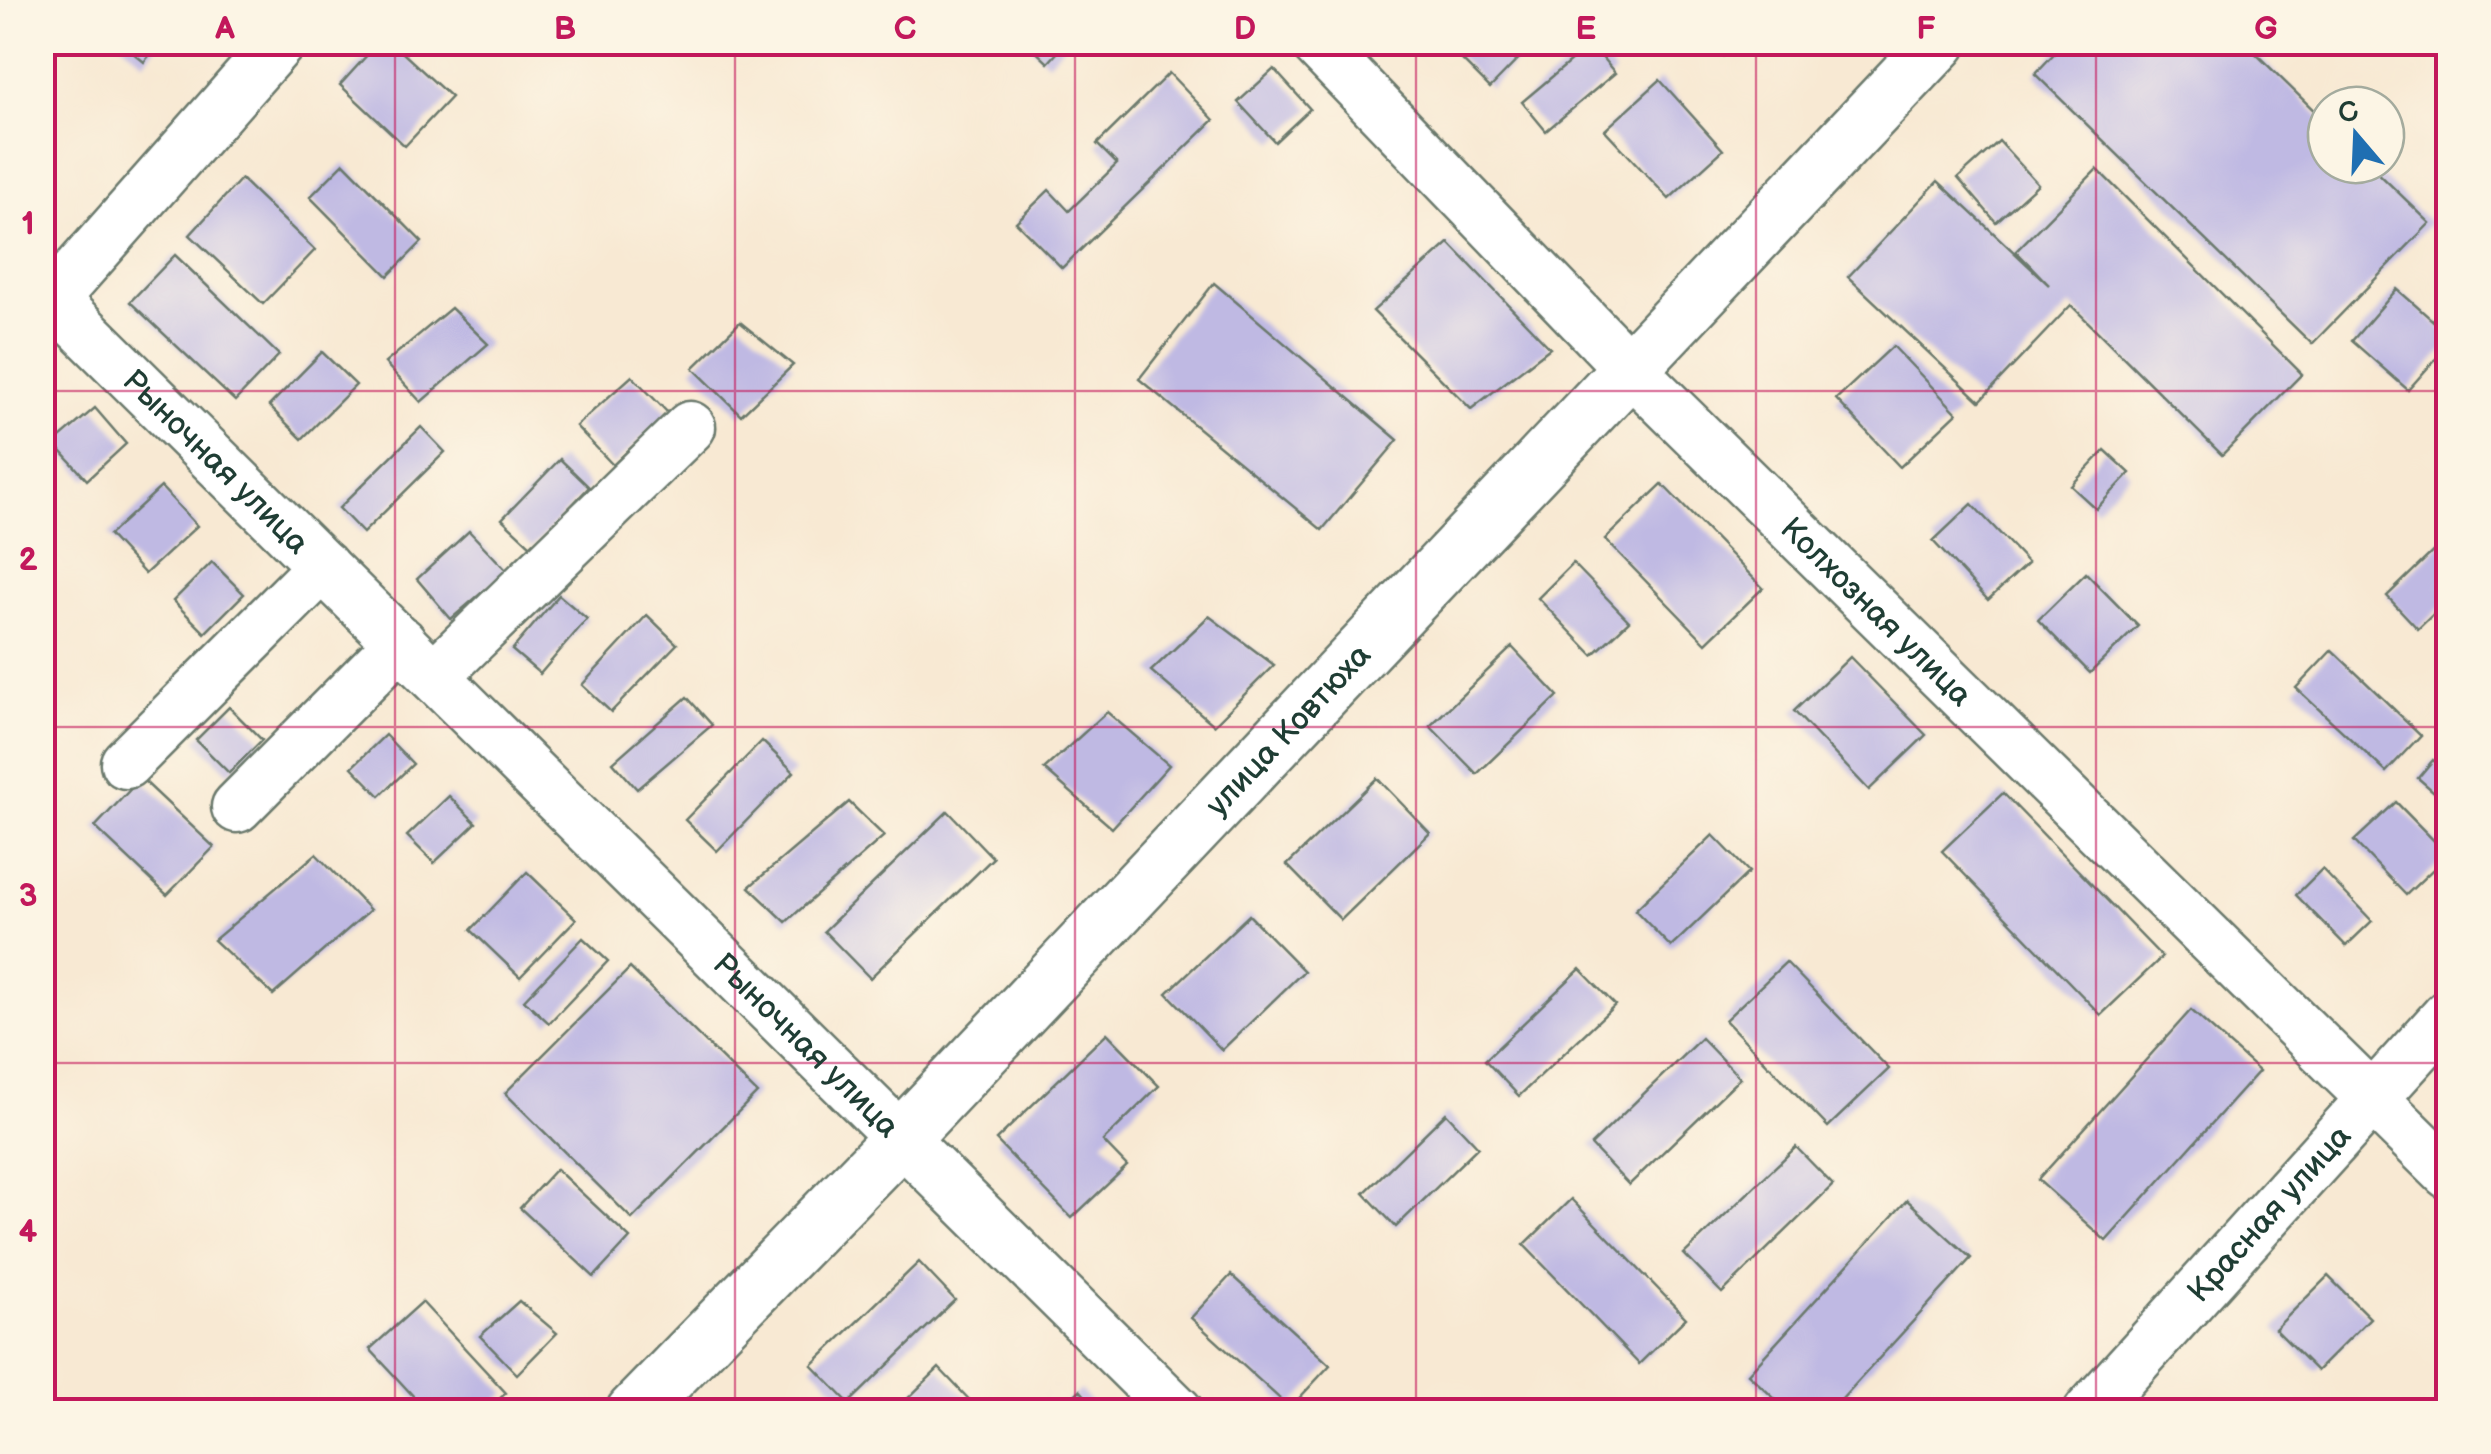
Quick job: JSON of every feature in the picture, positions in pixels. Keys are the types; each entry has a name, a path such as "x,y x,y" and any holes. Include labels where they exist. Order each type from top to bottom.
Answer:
{"main road":[{"name":"улица Ковтюха","path":"634,1412 903,1136 1939,42"}],"street":[{"path":"46,300 280,42"},
{"name":"Колхозная улица","path":"1315,42 1629,368 2374,1096 2448,1173"},
{"name":"Рыночная улица","path":"46,300 418,659 1178,1412"},
{"path":"237,806 418,659 690,427"},
{"path":"126,763 323,566"},
{"name":"Красная улица","path":"2089,1412 2448,1015"}],"building":[{"path":"120,42 160,42 144,62"},
{"path":"379,42 391,42 451,97 405,146 340,85"},
{"path":"1026,42 1067,42 1048,63"},
{"path":"1469,42 1535,42 1490,88 1457,55"},
{"path":"1709,42 1736,42 1723,56"},
{"path":"2065,42 2244,42 2306,102 2306,185 2391,185 2430,223 2312,344 2035,74"},
{"path":"1591,44 1615,73 1546,131 1522,102"},
{"path":"1274,69 1310,109 1275,142 1238,102"},
{"path":"1169,73 1214,120 1062,268 1016,222 1049,190 1069,211 1117,164 1097,144"},
{"path":"1660,80 1723,150 1669,199 1605,130"},
{"path":"1999,141 2038,184 1996,222 1958,178"},
{"path":"344,163 422,242 388,276 310,197"},
{"path":"2097,169 2302,374 2222,455 2071,305 1980,401 1848,277 1938,181 2049,285 2016,251"},
{"path":"241,179 315,250 263,304 190,235"},
{"path":"1449,243 1550,348 1471,409 1373,311"},
{"path":"175,255 279,355 235,401 130,302"},
{"path":"1214,283 1398,440 1322,530 1139,379"},
{"path":"2397,289 2448,334 2448,345 2408,390 2352,341"},
{"path":"451,308 488,344 421,402 385,363"},
{"path":"740,322 793,365 741,415 693,368"},
{"path":"1893,346 1957,413 1900,467 1836,399"},
{"path":"322,352 356,385 302,439 269,406"},
{"path":"632,376 668,413 613,465 576,426"},
{"path":"95,408 126,444 87,480 54,443"},
{"path":"421,427 445,452 363,533 339,508"},
{"path":"2105,450 2130,473 2096,509 2071,486"},
{"path":"560,459 589,487 532,547 502,519"},
{"path":"1662,484 1763,588 1706,643 1605,539"},
{"path":"161,487 197,526 145,574 109,535"},
{"path":"1972,504 2028,563 1988,600 1933,541"},
{"path":"469,531 507,571 451,619 417,579"},
{"path":"2448,537 2448,600 2418,629 2387,596"},
{"path":"212,562 244,594 205,633 173,601"},
{"path":"1573,563 1629,621 1593,655 1538,598"},
{"path":"2086,573 2138,626 2090,673 2038,620"},
{"path":"559,595 587,619 540,674 512,650"},
{"path":"647,615 677,644 611,712 582,685"},
{"path":"1209,616 1274,665 1214,725 1151,671"},
{"path":"1512,647 1558,696 1477,774 1430,726"},
{"path":"2332,650 2421,735 2386,772 2296,688"},
{"path":"1850,657 1926,735 1869,790 1794,711"},
{"path":"687,697 712,725 637,789 613,762"},
{"path":"229,707 262,740 229,773 196,740"},
{"path":"1107,712 1169,765 1112,828 1044,769"},
{"path":"385,735 413,764 380,796 352,767"},
{"path":"762,741 794,772 717,851 685,820"},
{"path":"2433,760 2448,773 2448,804 2418,778"},
{"path":"141,778 214,847 167,895 95,827"},
{"path":"1377,778 1430,833 1341,920 1287,865"},
{"path":"2003,793 2162,957 2101,1015 1942,851"},
{"path":"449,796 476,823 434,863 407,836"},
{"path":"849,802 884,836 786,922 749,887"},
{"path":"2396,802 2448,855 2406,895 2354,841"},
{"path":"948,811 993,858 870,978 824,931"},
{"path":"1713,835 1749,872 1671,947 1635,910"},
{"path":"316,854 370,910 273,995 214,940"},
{"path":"2322,869 2372,921 2346,946 2296,895"},
{"path":"527,872 576,919 520,977 471,930"},
{"path":"1249,915 1304,971 1222,1050 1167,993"},
{"path":"583,938 608,961 549,1023 524,1000"},
{"path":"1786,962 1889,1069 1828,1127 1725,1020"},
{"path":"630,968 757,1093 632,1219 505,1093"},
{"path":"1580,969 1615,1005 1519,1096 1485,1060"},
{"path":"2191,1010 2259,1071 2106,1241 2038,1180"},
{"path":"1107,1033 1159,1086 1103,1141 1127,1166 1072,1218 996,1140"},
{"path":"1701,1038 1740,1078 1629,1185 1591,1145"},
{"path":"1446,1113 1478,1147 1396,1227 1364,1193"},
{"path":"1796,1147 1833,1185 1722,1293 1684,1254"},
{"path":"556,1169 630,1238 594,1277 520,1208"},
{"path":"1571,1199 1686,1318 1639,1364 1524,1245"},
{"path":"1907,1200 1971,1258 1830,1412 1789,1412 1748,1374"},
{"path":"919,1262 955,1300 849,1403 812,1365"},
{"path":"1231,1275 1330,1365 1290,1408 1191,1318"},
{"path":"2328,1276 2370,1318 2317,1371 2275,1329"},
{"path":"519,1301 557,1333 517,1374 480,1336"},
{"path":"422,1302 506,1393 485,1412 428,1412 370,1349"},
{"path":"939,1368 981,1412 894,1412"},
{"path":"1080,1390 1099,1412 1056,1412"}]}
